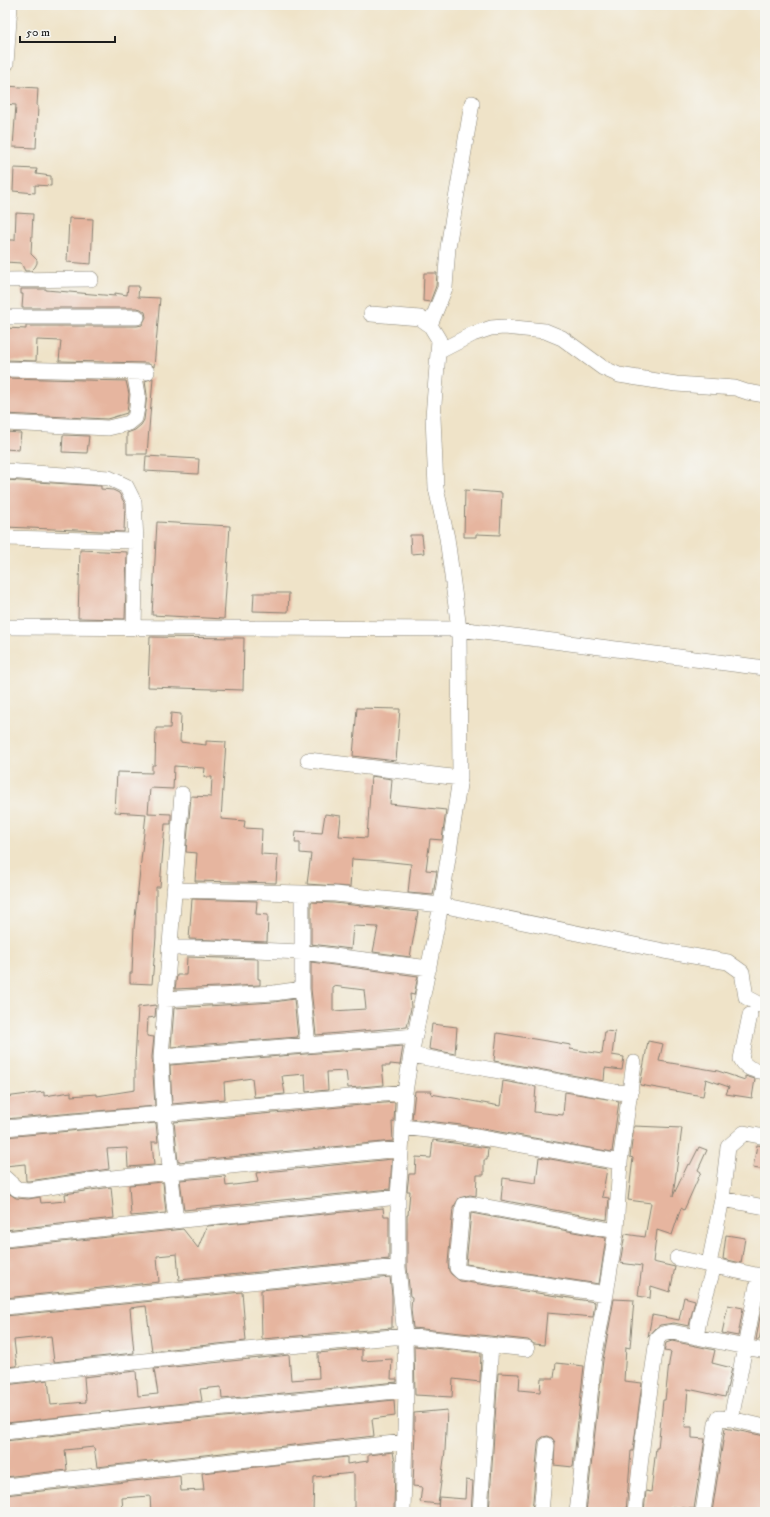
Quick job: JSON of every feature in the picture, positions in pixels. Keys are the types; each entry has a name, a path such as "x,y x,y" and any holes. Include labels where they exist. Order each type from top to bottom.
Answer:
{"street":[{"path":"6,64 6,44 10,5"},
{"path":"430,324 445,288 448,247 472,103"},
{"path":"5,280 91,279"},
{"path":"371,314 420,318 430,324 436,332 439,340 433,417 436,488 447,538 459,629 460,778 441,905 405,1092 398,1197 398,1267 405,1336 406,1390 403,1512"},
{"path":"5,317 137,317"},
{"path":"438,352 473,334 491,328 504,327 545,331 562,338 604,368 619,375 676,384 734,388 765,395"},
{"path":"5,369 140,372 135,418 129,423 108,428 5,423"},
{"path":"5,471 109,478 126,486 134,502 136,541 134,627"},
{"path":"5,538 136,541"},
{"path":"5,627 459,629 765,668"},
{"path":"308,760 460,778"},
{"path":"176,1221 164,1114 161,1057 182,794"},
{"path":"174,890 335,894 441,905 728,962 742,972 746,997 765,1007"},
{"path":"302,893 302,989 308,1045"},
{"path":"169,948 302,952 429,968"},
{"path":"165,999 274,993 302,989"},
{"path":"750,1015 741,1060 744,1066 750,1069 765,1072"},
{"path":"161,1057 415,1036"},
{"path":"411,1055 519,1073 615,1092 631,1093"},
{"path":"577,1512 594,1359 616,1231 620,1162 634,1064"},
{"path":"5,1128 405,1092"},
{"path":"403,1127 459,1134 620,1162"},
{"path":"696,1337 712,1265 728,1147 744,1132 765,1137"},
{"path":"5,1178 17,1188 29,1190 102,1179 402,1149"},
{"path":"5,1239 398,1197"},
{"path":"722,1199 765,1207"},
{"path":"606,1294 461,1272 457,1268 457,1263 462,1211 464,1205 472,1204 616,1231"},
{"path":"678,1258 762,1276 745,1347 731,1419"},
{"path":"5,1307 398,1267"},
{"path":"635,1512 642,1439 658,1339 662,1334 672,1332 765,1351"},
{"path":"5,1376 255,1349 405,1336 527,1349"},
{"path":"480,1512 491,1345"},
{"path":"5,1432 133,1417 406,1390"},
{"path":"703,1512 716,1424 719,1418 731,1419 765,1427"},
{"path":"5,1486 404,1442"},
{"path":"541,1512 547,1445"}],"building":[{"path":"5,86 38,88 36,148 13,147 16,105 5,104"},
{"path":"14,168 37,169 36,174 51,176 51,186 35,185 35,193 13,191"},
{"path":"16,213 33,214 31,254 37,260 37,263 31,271 25,271 21,263 5,262 5,240 15,240"},
{"path":"69,218 93,219 91,264 67,262"},
{"path":"424,273 437,273 436,286 430,302 423,301"},
{"path":"128,286 139,286 138,297 160,298 154,367 147,363 59,361 61,341 37,340 36,361 5,360 5,328 26,329 26,326 137,326 142,325 146,317 145,312 137,308 22,308 23,294 21,294 21,289 46,289 115,296 115,293 127,295"},
{"path":"5,378 126,381 129,394 127,413 107,419 5,414"},
{"path":"153,378 147,454 127,454 127,433 135,430 144,420 147,395 145,381"},
{"path":"5,432 21,433 19,450 5,449"},
{"path":"63,435 89,436 87,453 62,452"},
{"path":"146,456 199,459 198,474 145,471"},
{"path":"5,480 101,486 101,489 113,490 119,493 125,504 124,532 5,527"},
{"path":"465,490 502,493 500,535 476,534 476,537 464,537"},
{"path":"157,522 230,526 224,619 152,615"},
{"path":"410,535 422,535 424,553 411,554"},
{"path":"80,550 127,552 125,619 78,618"},
{"path":"254,593 289,593 288,612 253,611"},
{"path":"150,637 244,638 243,690 148,687"},
{"path":"357,708 400,709 396,761 353,756"},
{"path":"171,713 181,714 180,742 206,745 206,741 226,742 221,819 245,821 244,828 262,829 261,854 278,855 276,883 195,881 197,853 186,852 191,796 211,797 212,777 204,777 205,768 174,766 173,789 150,788 148,813 171,814 171,824 165,824 160,887 156,887 156,937 152,984 130,983 130,973 132,973 134,927 146,814 115,812 117,772 152,773 152,765 155,765 156,728 170,728"},
{"path":"371,776 392,779 390,804 446,810 442,840 430,839 426,870 437,871 433,895 408,893 411,864 382,861 352,859 350,887 307,884 311,854 300,853 300,843 295,843 296,831 322,833 325,814 341,816 339,836 367,838"},
{"path":"192,899 257,901 256,914 268,915 267,942 189,939"},
{"path":"311,902 418,912 410,957 373,952 378,927 353,926 351,949 311,944"},
{"path":"187,957 258,959 258,979 260,979 260,985 175,989 177,975 186,975"},
{"path":"311,962 418,976 414,995 410,994 411,1008 407,1027 316,1035 311,989","holes":["333,986 364,990 366,1009 333,1011"]},
{"path":"294,999 298,1037 171,1047 174,1008 274,1002"},
{"path":"156,1005 155,1017 148,1018 147,1036 154,1037 152,1057 155,1106 5,1119 5,1097 44,1092 44,1096 71,1092 71,1096 97,1094 97,1096 135,1090 138,1007"},
{"path":"432,1024 457,1027 455,1054 429,1049"},
{"path":"605,1031 615,1032 612,1055 624,1057 622,1070 605,1068 604,1081 494,1061 497,1033 571,1045 570,1049 602,1054"},
{"path":"648,1041 663,1044 659,1061 718,1071 745,1080 745,1076 755,1079 752,1098 726,1094 729,1087 706,1079 703,1096 640,1085"},
{"path":"403,1046 400,1065 390,1064 390,1066 382,1066 384,1085 348,1088 346,1071 327,1072 328,1090 306,1092 305,1074 282,1076 285,1094 254,1097 252,1078 224,1082 225,1099 172,1104 170,1065"},
{"path":"503,1081 536,1087 534,1112 563,1115 565,1092 619,1101 612,1152 461,1125 412,1119 415,1091 432,1091 431,1094 500,1106"},
{"path":"395,1102 394,1122 392,1122 393,1141 178,1162 174,1122"},
{"path":"156,1123 158,1142 152,1142 154,1165 128,1167 127,1148 107,1149 109,1169 29,1181 26,1181 25,1164 5,1166 5,1137"},
{"path":"634,1126 682,1128 673,1196 688,1164 690,1165 699,1147 707,1150 698,1170 701,1172 684,1210 681,1208 672,1235 657,1230 653,1262 675,1267 670,1292 651,1286 650,1298 638,1296 642,1266 620,1263 625,1234 645,1237 651,1203 628,1200 633,1158 630,1157"},
{"path":"433,1140 488,1148 487,1160 484,1160 484,1175 477,1175 476,1196 470,1195 459,1198 453,1208 448,1263 451,1274 460,1281 595,1302 593,1317 547,1313 544,1345 534,1344 528,1340 413,1328 411,1309 412,1297 410,1296 407,1267 407,1215 410,1191 407,1191 409,1174 415,1174 416,1157 431,1158"},
{"path":"757,1145 765,1146 765,1170 753,1168"},
{"path":"539,1157 607,1169 602,1197 609,1198 607,1220 501,1200 503,1178 536,1183"},
{"path":"392,1159 390,1189 184,1210 180,1180 225,1176 226,1186 258,1182 256,1173"},
{"path":"163,1182 166,1213 131,1216 129,1185"},
{"path":"111,1187 114,1218 5,1230 5,1191 16,1198 28,1199 40,1197 41,1203 66,1201 65,1194"},
{"path":"383,1208 384,1216 389,1216 389,1259 179,1280 177,1254 157,1256 159,1282 5,1298 5,1248 183,1229 198,1248 207,1226"},
{"path":"471,1213 606,1238 599,1284 466,1264"},
{"path":"726,1235 745,1238 741,1263 723,1259"},
{"path":"390,1277 392,1295 392,1328 262,1339 261,1290"},
{"path":"242,1292 246,1341 152,1351 146,1306 130,1308 134,1353 54,1362 51,1336 14,1340 17,1366 5,1367 5,1316"},
{"path":"684,1297 695,1300 689,1326 674,1323 660,1325 648,1337 652,1315 679,1320"},
{"path":"614,1299 634,1300 630,1348 626,1347 624,1381 642,1383 633,1451 631,1451 626,1512 586,1512 603,1360"},
{"path":"728,1305 743,1308 738,1336 722,1333"},
{"path":"761,1311 765,1313 759,1340 756,1340"},
{"path":"672,1341 715,1350 712,1363 732,1368 725,1397 688,1389 685,1427 692,1427 692,1438 705,1439 694,1509 672,1507 671,1512 644,1512 646,1491 651,1492 656,1448 658,1448 663,1400 665,1400 671,1352 664,1351 666,1343"},
{"path":"414,1346 481,1353 480,1382 453,1379 452,1397 415,1395"},
{"path":"362,1349 362,1361 392,1359 391,1379 397,1379 397,1382 222,1399 221,1387 200,1389 202,1401 7,1423 5,1385 48,1380 51,1405 86,1402 84,1377 136,1371 138,1396 158,1394 154,1369 289,1355 291,1380 319,1378 318,1353"},
{"path":"556,1363 584,1366 573,1467 554,1465 555,1442 548,1436 543,1437 539,1440 538,1444 532,1512 489,1512 498,1373 520,1374 519,1390 540,1392 541,1378 554,1378"},
{"path":"394,1400 395,1416 372,1419 374,1436 97,1467 94,1447 65,1450 67,1470 5,1477 5,1441 134,1426"},
{"path":"447,1410 445,1451 438,1504 420,1502 422,1487 413,1486 415,1429 414,1413"},
{"path":"725,1428 765,1436 765,1512 712,1512"},
{"path":"393,1452 395,1462 394,1512 354,1512 353,1473 314,1477 313,1512 279,1512 279,1510 250,1509 250,1511 237,1512 151,1512 150,1496 122,1498 123,1510 116,1510 116,1512 5,1512 5,1495 180,1476 181,1491 204,1490 202,1473 347,1457 347,1464 368,1461 368,1455"},
{"path":"466,1480 473,1481 471,1512 438,1512 439,1497 465,1499"}]}
